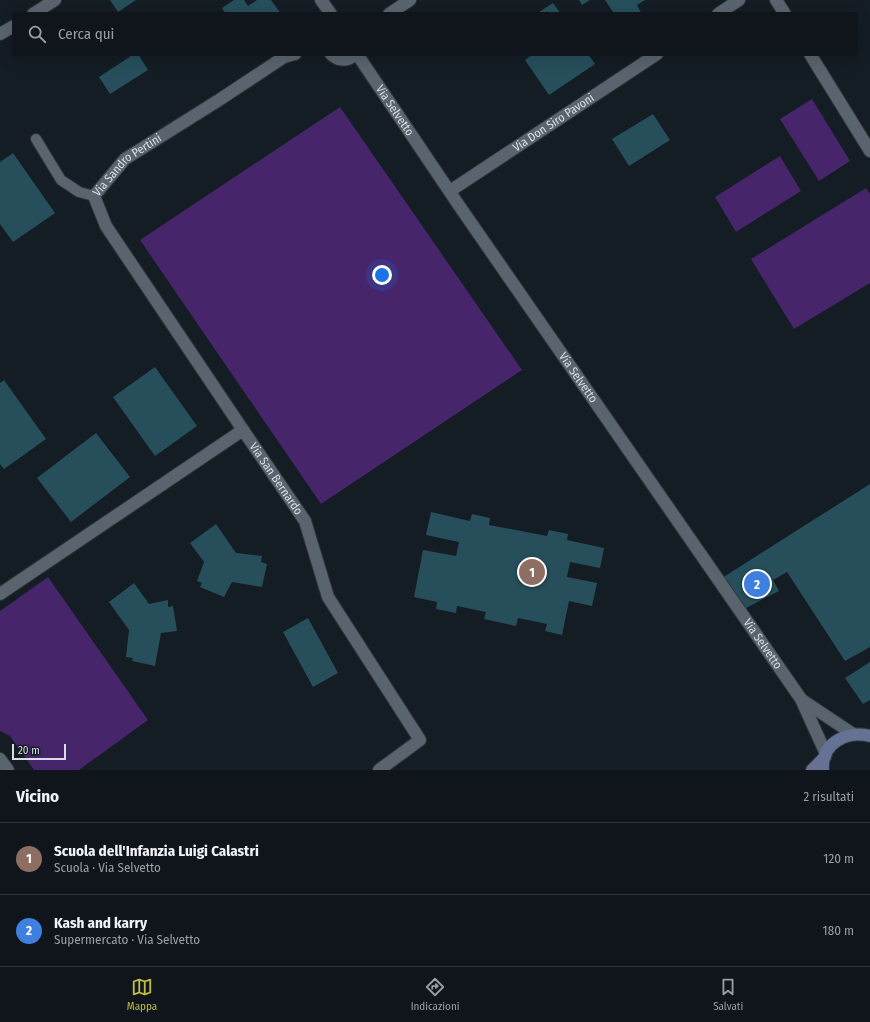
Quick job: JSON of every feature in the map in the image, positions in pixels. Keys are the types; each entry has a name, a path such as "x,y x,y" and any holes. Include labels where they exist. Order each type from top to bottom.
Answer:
{"street":[{"path":"36,12 55,0"},
{"path":"321,0 330,12"},
{"path":"391,12 410,0"},
{"path":"721,12 739,0"},
{"path":"776,0 784,12"},
{"path":"0,34 12,27"},
{"name":"Via Sandro Pertini","path":"242,430 106,226 94,196 125,159 288,56"},
{"path":"332,56 334,58 344,60 353,56"},
{"name":"Via Selvetto","path":"357,56 800,700 825,755"},
{"name":"Via Don Siro Pavoni","path":"450,191 654,56"},
{"path":"811,56 870,151"},
{"name":"Via San Bernardo","path":"0,594 242,430 305,521 328,597 420,740 379,770"},
{"name":"Via Selvetto","path":"800,700 863,734"},
{"path":"812,770 831,746 843,737 863,734"},
{"path":"823,770 825,755"},
{"path":"0,759 8,770"}],"lane":[{"path":"36,139 61,180 79,192 94,196"}],"shaded area":[{"path":"812,99 850,161 819,181 780,119"},
{"path":"340,107 522,370 321,504 140,240"},
{"path":"780,156 801,191 736,232 715,197"},
{"path":"866,188 870,194 870,283 794,329 751,259"},
{"path":"48,577 148,720 79,770 34,770 10,736 0,731 0,611"}],"building":[{"path":"110,0 136,0 118,12"},
{"path":"234,0 244,0 248,6 257,0 271,0 280,12 225,12 222,8"},
{"path":"579,0 590,0 582,5"},
{"path":"605,0 645,0 637,5 641,12 613,12"},
{"path":"553,3 560,12 539,12"},
{"path":"131,56 139,56 148,70 110,94 99,77"},
{"path":"530,56 589,56 595,64 549,95 525,60"},
{"path":"653,114 670,140 629,166 612,139"},
{"path":"13,153 55,213 13,242 0,224 0,162"},
{"path":"155,367 197,426 155,456 113,397"},
{"path":"4,380 46,439 4,469 0,464 0,383"},
{"path":"96,433 130,477 71,522 37,478"},
{"path":"870,484 870,647 845,661 787,572 773,580 779,591 742,610 722,578"},
{"path":"431,512 470,521 472,514 490,518 489,525 547,536 549,530 568,534 567,540 604,548 600,568 570,562 567,577 597,583 592,606 569,601 562,635 545,631 547,624 518,618 516,626 484,619 486,612 457,606 456,613 436,609 437,602 414,597 423,550 456,556 459,542 426,535"},
{"path":"216,524 236,553 262,556 261,562 267,564 262,587 232,582 224,597 200,587 202,583 197,581 204,562 190,543"},
{"path":"134,583 149,604 168,600 168,607 173,606 177,631 161,633 155,666 132,661 133,658 126,657 129,630 109,602"},
{"path":"308,618 338,673 313,687 283,632"},
{"path":"870,662 870,700 863,704 845,678"}],"place":[{"name":"Scuola dell'Infanzia Luigi Calastri","path":"532,572"},
{"name":"Kash and karry","path":"757,584"}]}
